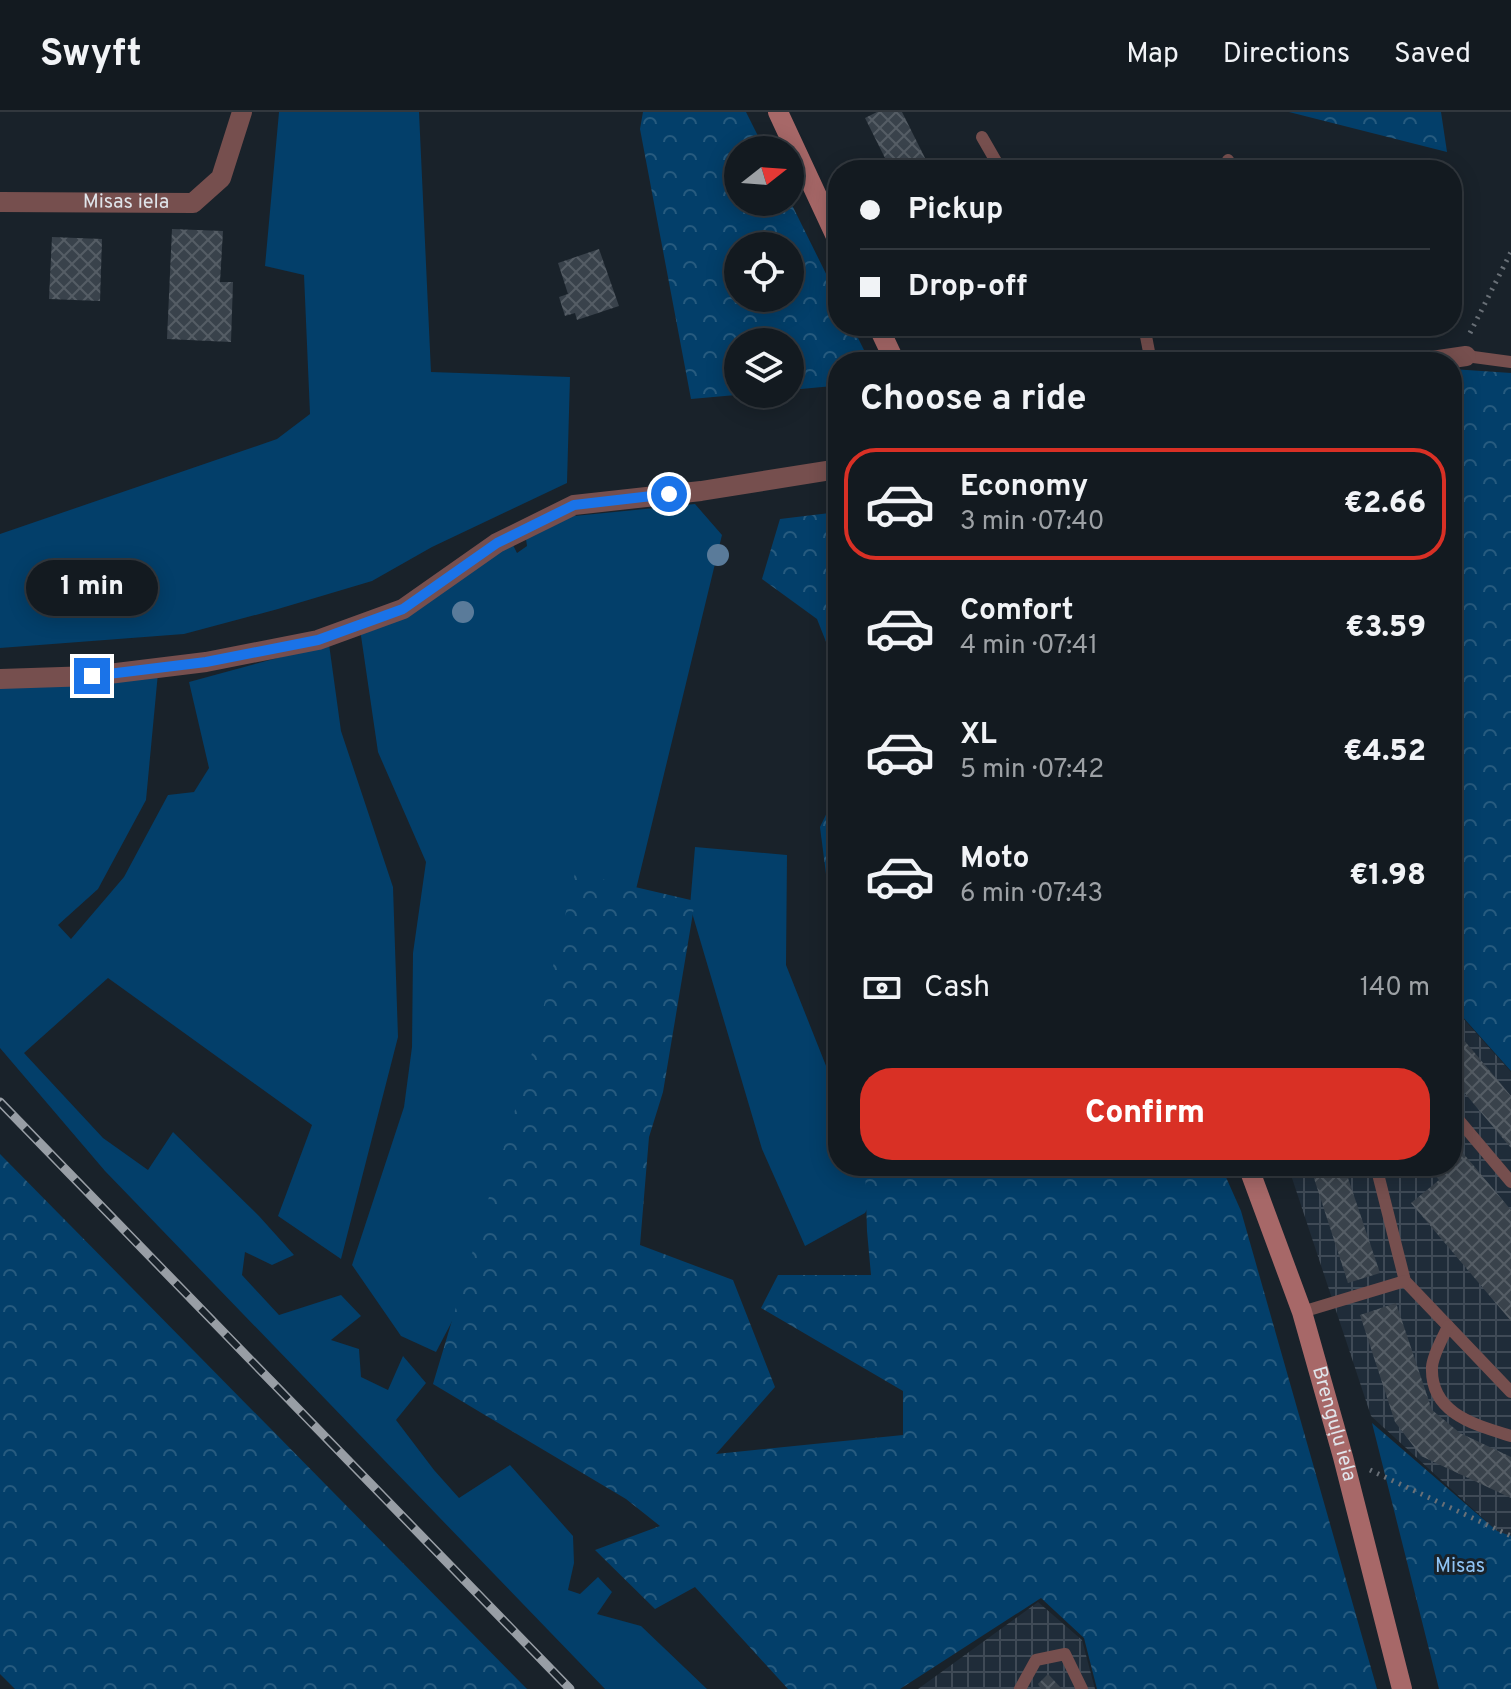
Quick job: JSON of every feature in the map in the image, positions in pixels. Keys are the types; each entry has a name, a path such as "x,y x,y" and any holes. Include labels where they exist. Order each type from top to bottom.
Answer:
{"street":[{"name":"Misas iela","path":"0,202 193,203 221,178 242,112"},
{"path":"778,112 828,220"},
{"path":"1462,357 1466,356"},
{"path":"0,679 92,676 192,664 318,640 403,609 497,543 574,505 701,491 828,471"},
{"name":"Brenguļu iela","path":"1252,1176 1302,1312 1343,1457 1402,1689"}],"lane":[{"path":"982,137 995,160"},
{"path":"1466,356 1511,362"},
{"path":"1462,1124 1511,1182"},
{"path":"1379,1176 1405,1281 1511,1392"},
{"path":"1302,1312 1405,1281"},
{"path":"1448,1326 1432,1366 1436,1394 1463,1420 1511,1436"},
{"path":"1020,1689 1036,1660 1065,1654 1082,1689"}],"path":[{"path":"1466,356 1471,328 1511,252"},
{"path":"1343,1457 1511,1536"}],"shaded area":[{"path":"1462,1017 1511,1072 1511,1538 1498,1532 1371,1416 1291,1176 1462,1176"},
{"path":"1038,1602 1082,1640 1095,1689 918,1689"}],"green space":[{"path":"279,112 419,112 431,372 570,377 567,483 432,547 372,581 278,609 184,634 0,648 0,534 277,439 310,414 304,275 265,266"},
{"path":"643,112 746,112 758,136 724,136 724,216 797,216 828,278 828,336 857,336 865,352 828,352 828,386 804,389 804,328 724,328 724,396 691,399 640,129"},
{"path":"1289,112 1441,112 1447,152"},
{"path":"1462,370 1511,373 1511,1071 1462,1016"},
{"path":"695,504 722,535 631,910 484,1260 436,1352 401,1336 352,1265 404,1107 412,1047 413,953 426,862 378,752 360,629 512,543 517,553 527,546 525,532 564,517"},
{"path":"828,513 828,647 817,619 762,579 780,519"},
{"path":"329,644 341,731 393,887 398,1037 341,1259 278,1216 312,1125 108,978 24,1053 103,1138 148,1170 173,1132 294,1255 272,1265 245,1252 242,1275 279,1315 341,1295 361,1316 331,1340 359,1349 361,1377 388,1390 403,1356 426,1383 396,1420 459,1498 510,1465 573,1536 574,1563 568,1590 580,1594 598,1577 612,1592 597,1614 641,1626 707,1689 605,1689 105,1171 0,1048 0,684 158,673 146,800 98,889 58,925 71,939 124,877 168,795 194,792 209,768 189,682"},
{"path":"828,811 828,890 820,827"},
{"path":"695,847 787,855 786,965 828,1071 828,1176 869,1176 876,1193 865,1213 805,1246 762,1149 690,906"},
{"path":"575,873 695,901 663,1092 649,1137 640,1245 733,1280 775,1387 716,1454 903,1435 903,1391 761,1308 778,1275 871,1275 865,1176 1225,1176 1241,1211 1377,1689 1097,1689 1084,1638 1041,1598 900,1689 788,1689 695,1587 655,1609 595,1550 660,1526 626,1499 433,1384 535,1043"},
{"path":"0,1154 527,1689 15,1689 0,1674"},
{"name":"Misas","path":"1372,1423 1497,1531 1511,1536 1511,1689 1439,1689"}],"building":[{"path":"877,112 902,112 926,160 886,160 865,118"},
{"path":"172,229 223,231 220,282 233,282 231,342 167,339"},
{"path":"52,237 102,239 100,301 49,299"},
{"path":"599,249 619,306 577,320 575,313 565,316 559,297 568,294 558,263"},
{"path":"1462,1038 1511,1096 1511,1148 1462,1090"},
{"path":"1462,1152 1511,1210 1511,1321 1411,1203 1439,1180 1436,1176 1462,1176"},
{"path":"1313,1176 1347,1176 1380,1273 1348,1283"},
{"path":"1396,1303 1432,1410 1460,1433 1511,1457 1511,1498 1421,1456 1395,1422 1360,1315"},
{"path":"1048,1674 1062,1689 1041,1689 1038,1684"}],"railway":[{"path":"0,1102 570,1689"}],"route":[{"path":"92,676 206,662 318,640 403,609 497,543 574,505 669,494"}]}
